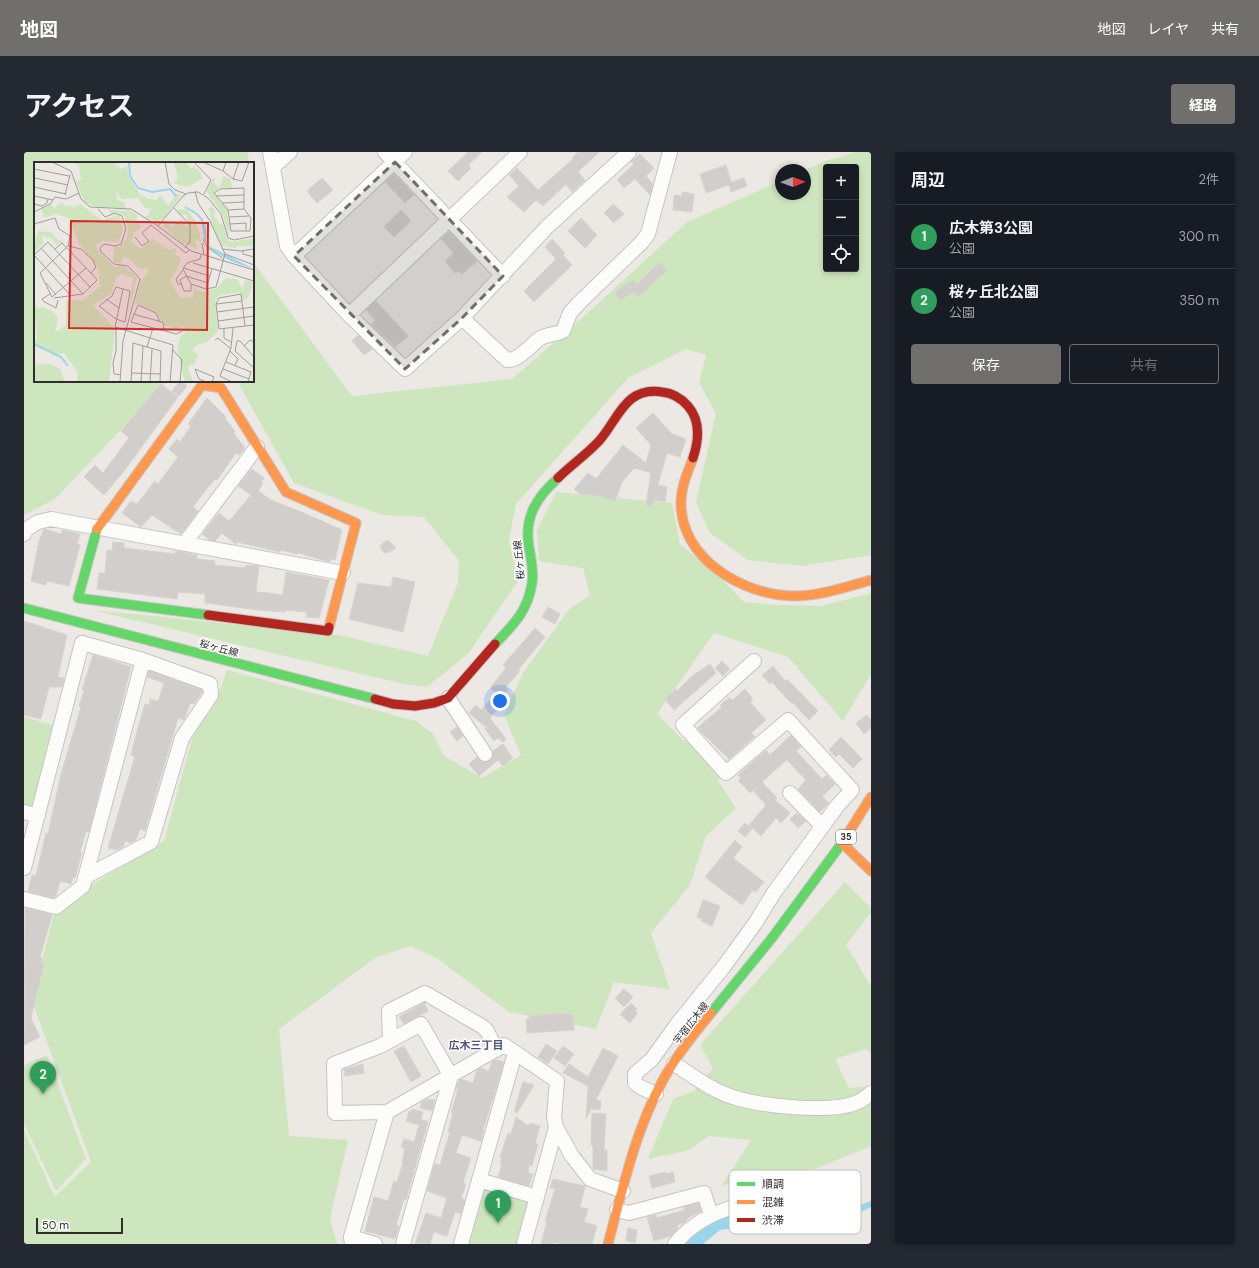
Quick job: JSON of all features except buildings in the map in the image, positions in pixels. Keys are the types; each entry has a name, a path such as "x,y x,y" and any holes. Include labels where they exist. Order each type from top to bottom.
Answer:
{"street":[{"path":"270,152 274,166 287,246 294,256 349,315 405,369 462,318 547,227 628,152"},
{"path":"274,166 290,152"},
{"path":"294,256 390,157 405,152"},
{"path":"349,315 520,152"},
{"path":"462,318 507,360 511,361 541,338 563,331 570,314 580,302 642,242 648,234 670,152"},
{"path":"390,157 502,276"},
{"path":"202,385 221,388 286,492 356,523 328,631 78,598 97,528 202,385"},
{"name":"桜ヶ丘線","path":"24,608 393,704 420,707 435,705 448,698 522,613 529,598 533,577 527,532 528,519 534,505 544,492 600,440 608,430 620,408 629,399 638,394 649,391 662,391 675,396 685,402 695,418 698,438 681,498 682,521 692,542 711,563 735,581 767,594 792,596 815,595 871,580"},
{"path":"184,544 258,446"},
{"path":"24,531 38,522 51,519 343,573"},
{"path":"24,868 31,814 82,643 143,660 210,684 211,695 182,738 151,842 85,877"},
{"path":"24,899 56,907 83,886 143,660"},
{"path":"656,1094 640,1087 635,1083 636,1074 652,1059 678,1023 726,965 756,922 773,894 822,826 852,790 788,720 726,773 683,724 754,661"},
{"path":"448,698 485,754"},
{"path":"790,793 822,826"},
{"name":"35","path":"871,797 842,843 871,871"},
{"path":"866,824 871,808"},
{"name":"宇宿広木線","path":"608,1244 637,1139 656,1094 674,1064 695,1035 784,925 842,843"},
{"path":"865,855 871,867"},
{"path":"390,1041 389,1011 425,993 483,1027 487,1031 496,1050"},
{"path":"403,1244 451,1076 421,1024 390,1041 334,1064 335,1113 387,1112 451,1076 504,1045 557,1081 554,1117 556,1127 572,1156 590,1179 597,1183 623,1191"},
{"path":"462,1244 515,1052"},
{"path":"674,1064 714,1088 733,1097 789,1107 846,1105 858,1102 871,1093"},
{"path":"375,1244 352,1241 387,1112"},
{"path":"524,1244 556,1127"},
{"path":"479,1180 537,1197"},
{"path":"617,1210 629,1213 704,1193 711,1215"},
{"path":"675,1244 689,1229 711,1215 729,1207"}],"highlighted area":[{"path":"395,162 503,276 462,318 405,369 294,256"}],"green space":[{"path":"24,152 248,152 249,162 34,162 34,382 166,382 55,499 24,515"},
{"path":"856,152 871,152 871,555 802,566 748,560 710,533 696,502 716,413 699,383 706,355 686,349 628,378 516,504 509,540 518,581 468,654 427,687 399,683 92,610 339,635 428,656 458,583 459,561 424,517 382,515 294,483 238,382 254,382 254,263 352,396 512,379 590,311 687,222 775,184 775,200 811,200 811,167 828,160"},
{"path":"556,492 672,503 680,544 720,577 744,602 777,605 822,606 871,593 871,674 843,721 788,657 714,633 657,714 684,741 686,738 720,778 718,781 736,808 706,836 690,885 651,933 670,989 614,982 596,1029 509,1012 438,959 411,946 375,958 279,1029 289,1136 348,1140 330,1219 337,1244 24,1244 24,1130 55,1197 91,1162 32,1001 56,906 164,841 194,731 218,695 227,670 416,721 433,734 444,756 482,778 521,755 504,715 523,673 570,608 590,595 583,568 539,561 537,530"},
{"path":"24,717 56,726 35,804 27,809 24,808"},
{"path":"845,882 871,908 871,912 846,945 871,986 871,1053 866,1049 835,1059 849,1088 871,1086 871,1146 810,1170 732,1170 751,1140 709,1136 690,1150 648,1159 673,1099 694,1091 713,1068 700,1045"},
{"path":"47,1055 86,1159 56,1191 24,1124 24,1065"},
{"path":"729,1174 729,1184 722,1185"},
{"path":"488,1185 531,1202 519,1244 466,1244 481,1188"}],"water":[{"path":"871,1201 871,1207 861,1212 861,1204"},
{"path":"729,1216 729,1229 720,1230 703,1244 682,1244 694,1232 715,1220"}],"traffic: fast":[{"path":"495,644 514,624 527,602 533,578 528,536 530,517 543,493 558,478"},
{"path":"97,529 78,598 208,615"},
{"path":"24,608 375,699"},
{"path":"711,1013 772,938 842,843"}],"traffic: slow":[{"path":"202,385 221,388 286,492 356,523 329,627"},
{"path":"97,529 202,385"},
{"path":"693,458 685,479 681,496 683,522 691,540 703,556 718,570 735,581 754,589 774,594 793,596 823,593 871,580"},
{"path":"871,797 842,843 871,871"},
{"path":"608,1244 637,1140 653,1099 674,1062 711,1013"}],"traffic: jam":[{"path":"558,478 599,441 624,406 631,399 639,394 649,392 662,392 676,396 688,406 695,418 698,431 697,444 693,458"},
{"path":"208,615 328,631 329,627"},
{"path":"375,699 393,704 415,706 434,703 448,698 495,644"}],"place":[{"name":"桜ヶ丘北公園","path":"43,1094"},
{"name":"広木第3公園","path":"498,1223"}],"district":[{"name":"広木三丁目","path":"476,1045"}]}
